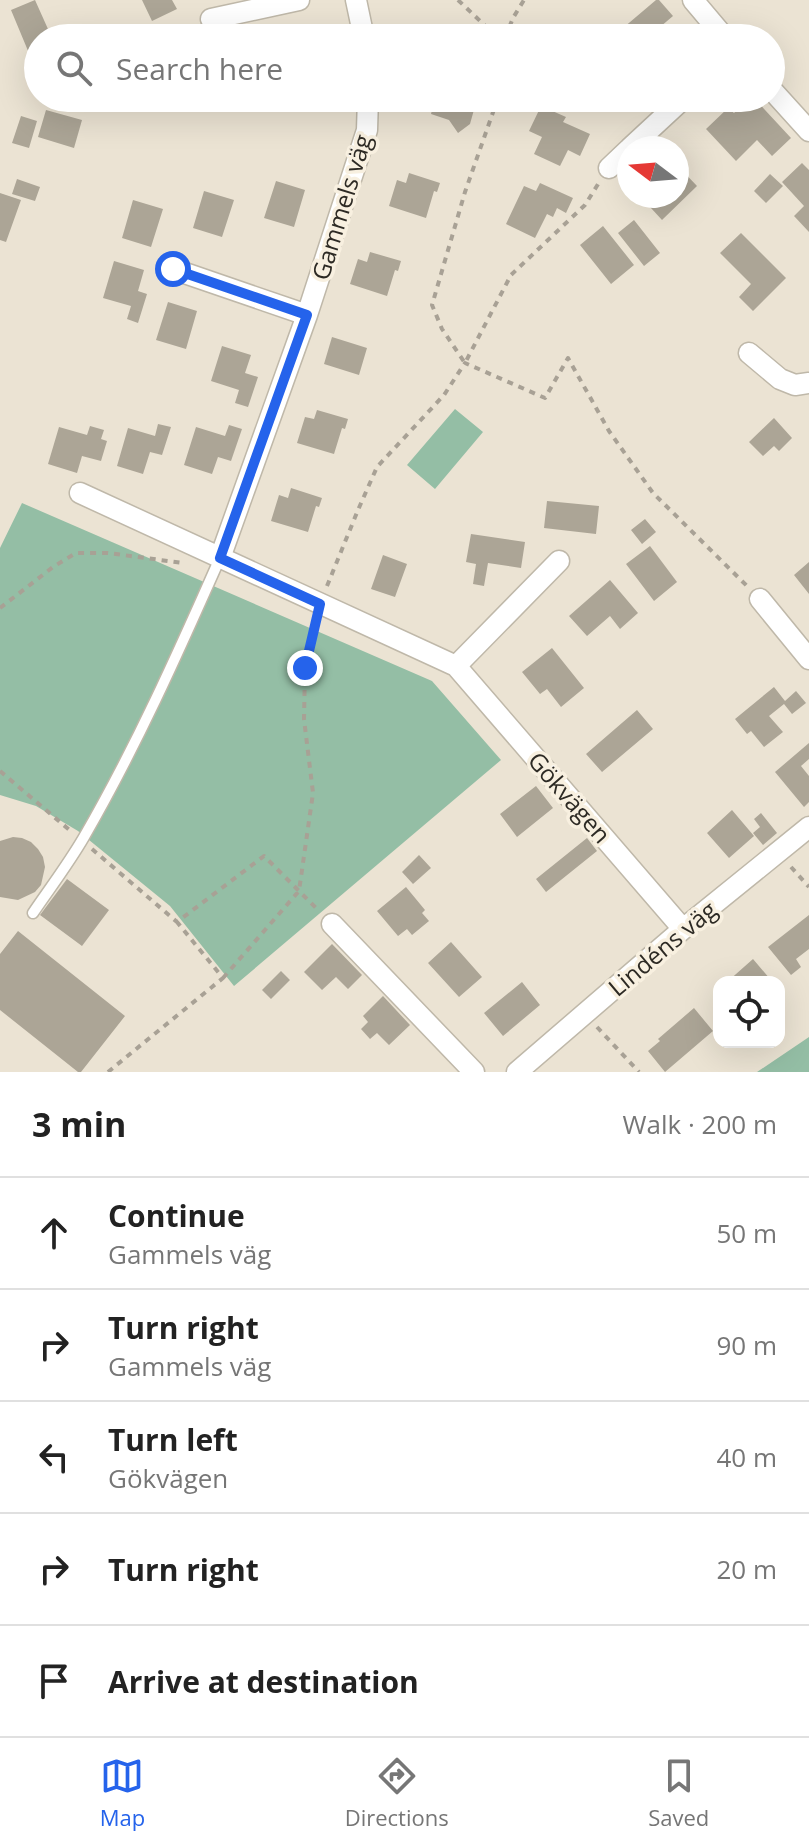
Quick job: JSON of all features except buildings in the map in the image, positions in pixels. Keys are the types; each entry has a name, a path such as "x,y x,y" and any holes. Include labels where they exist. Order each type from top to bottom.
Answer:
{"street":[{"path":"211,19 299,0"},
{"path":"356,0 361,24"},
{"path":"693,0 713,24"},
{"path":"785,104 809,131"},
{"name":"Gammels väg","path":"220,558 307,315 367,130 368,112"},
{"path":"643,136 669,112"},
{"path":"609,168 617,160"},
{"path":"173,269 307,315"},
{"path":"749,353 780,379 795,385 809,383"},
{"name":"Gökvägen","path":"80,493 456,666 683,929"},
{"path":"456,666 559,561"},
{"path":"760,599 809,659"},
{"name":"Lindéns väg","path":"517,1072 683,929 809,827"},
{"path":"332,924 474,1072"}],"lane":[{"path":"33,913 82,841 132,751 220,558"}],"path":[{"path":"458,0 483,24"},
{"path":"511,24 524,0"},
{"path":"493,112 465,192 432,305 442,329 465,363 545,398 568,358 609,431 653,493 760,599"},
{"path":"108,1072 223,978 299,891 313,793 304,719 305,668 320,604 358,510 377,467 444,395 465,363 511,275 585,205 609,168"},
{"path":"0,608 76,553 108,553 188,564 201,548"},
{"path":"0,771 177,922 223,978"},
{"path":"778,853 809,887"},
{"path":"177,922 264,856 332,924"},
{"path":"585,1014 639,1072"}],"green space":[{"path":"455,409 483,432 435,489 407,465"},
{"path":"22,503 432,681 501,760 234,986 170,906 78,831 36,806 0,795 0,548"},
{"path":"809,1037 809,1072 757,1072"}],"route":[{"path":"173,269 307,315 220,558 320,604 305,668"}]}
